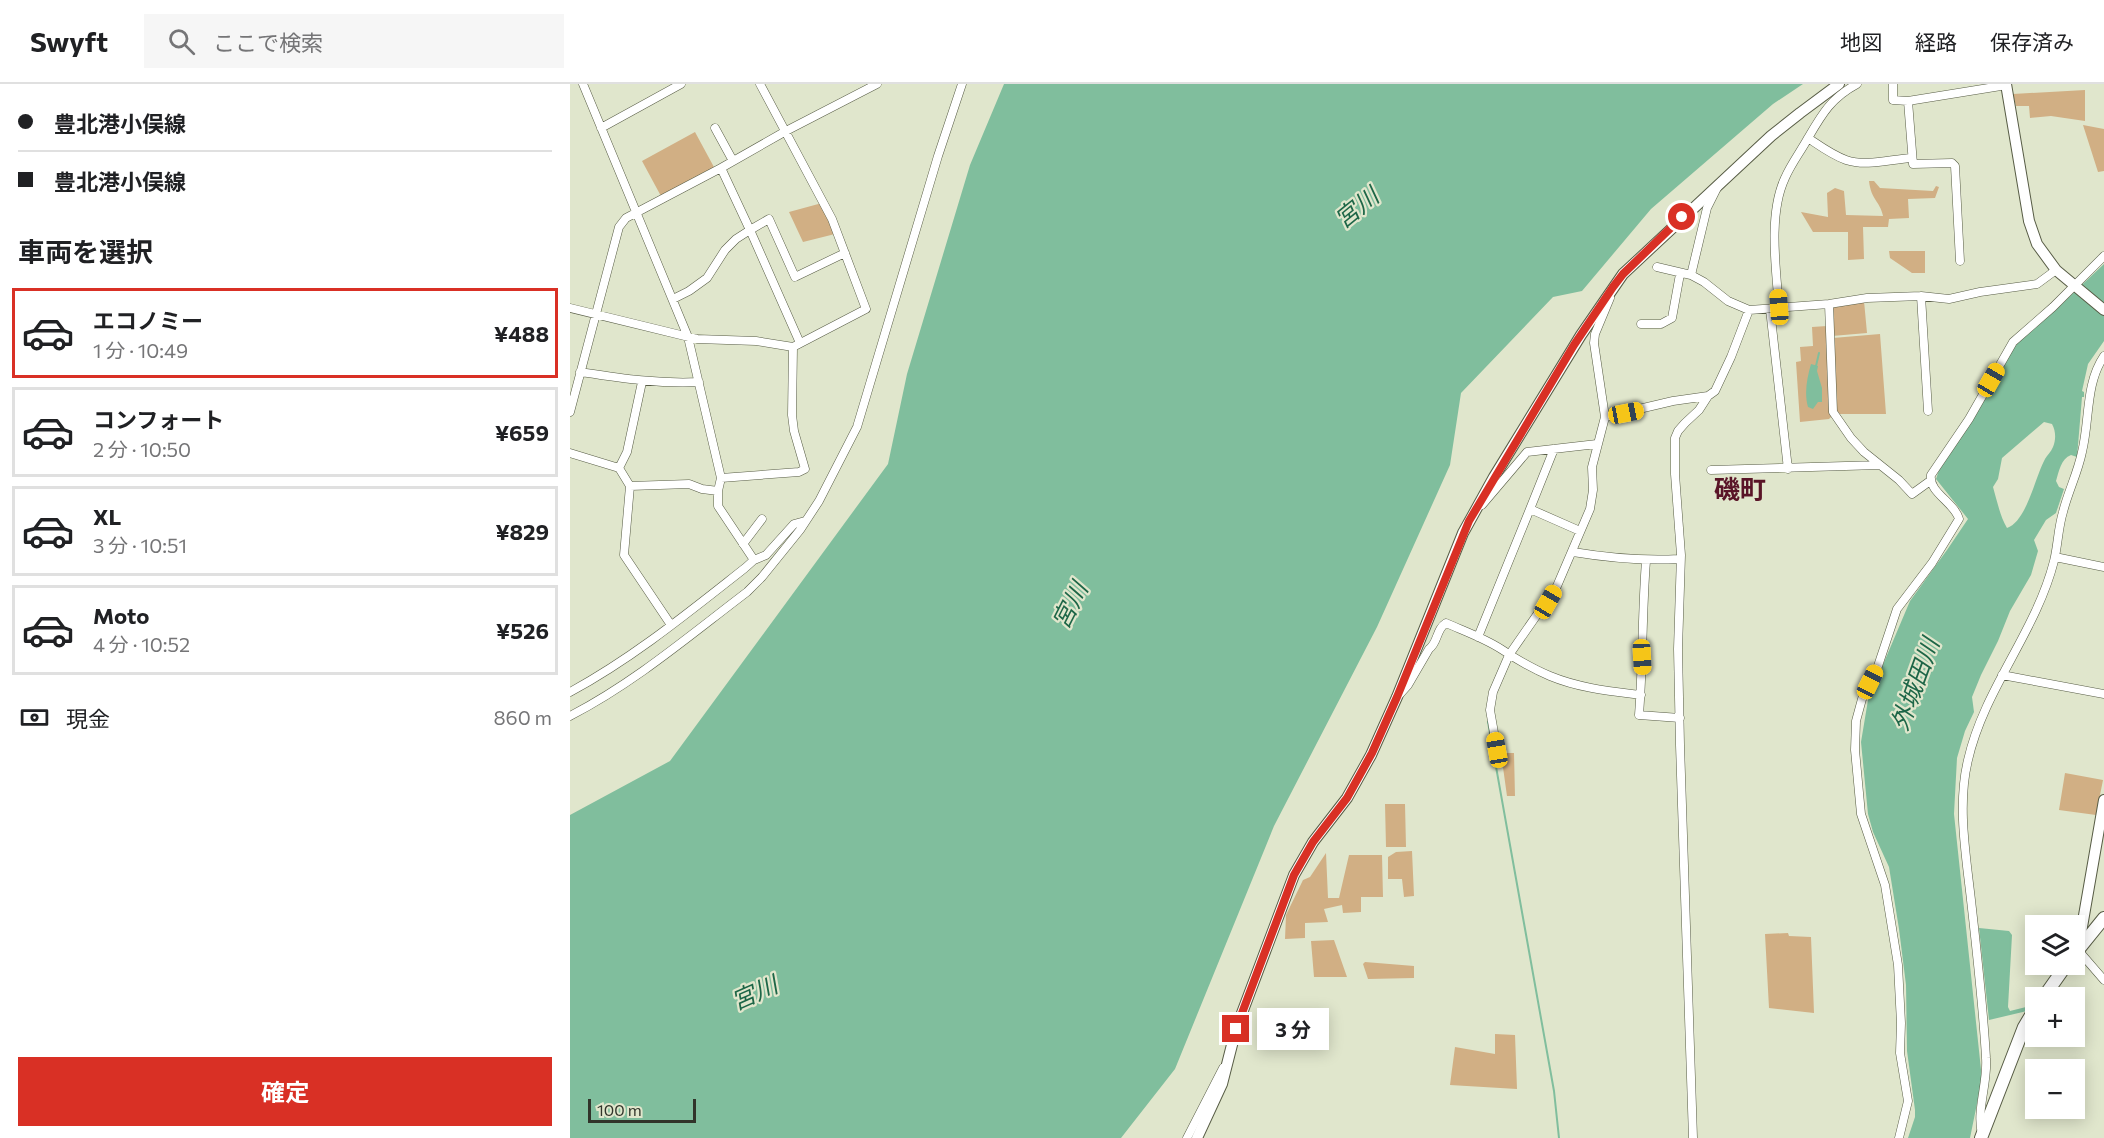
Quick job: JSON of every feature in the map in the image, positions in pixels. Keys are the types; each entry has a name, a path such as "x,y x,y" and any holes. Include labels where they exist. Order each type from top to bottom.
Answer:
{"main road":[{"path":"1197,1138 1222,1084 1236,1029 1294,875 1313,842 1347,798 1372,753 1469,521 1576,342 1623,274 1717,185 1800,112 1839,84"},
{"path":"2007,85 2031,229 2037,244 2056,270 2104,310"},
{"path":"2083,915 2104,800"},
{"path":"2085,942 2104,918"},
{"path":"1982,1137 2025,1025"}],"street":[{"path":"584,84 688,336 721,478 718,506 754,560"},
{"path":"601,128 681,84"},
{"path":"570,308 697,339 797,345 866,309 832,219 760,84"},
{"path":"570,412 619,226 626,218 877,84"},
{"path":"570,716 601,700 639,674 747,592 762,577 819,501 857,427 938,156 962,84"},
{"path":"1779,307 1775,241 1777,207 1784,179 1828,106 1838,96 1857,84"},
{"path":"1893,84 1893,100 1908,102 2007,85"},
{"path":"1908,102 1913,164 1952,163 1955,166 1959,261"},
{"path":"715,128 733,162"},
{"path":"1808,138 1853,162 1912,158"},
{"path":"721,168 750,230 797,345 792,415 794,431 805,469 799,472 721,478"},
{"path":"1690,275 1707,208 1716,192 1717,185"},
{"path":"673,299 707,278 725,250 736,239 769,219 797,280 845,253"},
{"path":"1899,1138 1908,1101 1900,1053 1898,965 1882,870 1865,831 1861,814 1855,739 1856,721 1862,699 1878,666 1894,615 1932,563 1959,519 1957,512 1930,481 1930,475 1969,419 2013,342 2075,287 2104,256"},
{"path":"1657,267 1690,275 1704,282 1728,301 1749,310 1829,304 1867,298 1921,296 1949,299 2031,285 2047,278 2056,270"},
{"path":"1641,324 1661,324 1672,318 1680,274"},
{"path":"1497,750 1490,710 1491,698 1509,655 1548,602 1573,552 1590,509 1593,490 1592,467 1605,417 1594,343 1595,334 1613,287"},
{"path":"1921,296 1928,411"},
{"path":"1829,304 1833,412 1851,438 1912,494 1930,481"},
{"path":"1770,309 1788,469"},
{"path":"1605,417 1673,401 1708,396 1715,392 1724,375 1749,310"},
{"path":"1982,1137 1980,1124 1987,1076 1982,995 1967,867 1963,791 1968,759 1979,727 2002,675 2035,616 2050,576 2062,513 2082,454 2094,373 2104,356"},
{"path":"580,372 642,382 667,384 699,382"},
{"path":"618,468 627,452 642,382"},
{"path":"1693,1138 1680,718 1679,559 1681,555 1675,474 1675,438 1678,431 1699,410 1708,396"},
{"path":"1469,521 1527,452 1597,444"},
{"path":"1478,636 1554,449"},
{"path":"570,453 618,468 630,486 624,555 671,625"},
{"path":"1711,470 1879,465"},
{"path":"630,486 689,484 702,489 718,490"},
{"path":"1530,509 1580,531"},
{"path":"743,544 762,519"},
{"path":"570,692 604,674 754,560 766,555 794,524 805,521"},
{"path":"1573,552 1614,559 1646,561 1679,559"},
{"path":"2055,557 2104,567"},
{"path":"1646,561 1639,715 1680,718"},
{"path":"1397,697 1408,685 1433,646 1442,626 1446,623 1478,636 1509,655 1565,682 1589,689 1641,695"},
{"path":"2002,675 2104,694"},
{"path":"2085,962 2104,980"},
{"path":"1187,1138 1227,1061"}],"shaded area":[{"path":"2085,90 2085,121 2051,116 2030,118 2029,106 2016,106 2013,94"},
{"path":"2083,125 2104,129 2104,171 2098,172"},
{"path":"695,132 715,169 662,198 642,161"},
{"path":"1869,181 1874,181 1880,188 1933,191 1936,186 1939,187 1935,198 1908,199 1909,218 1889,219 1888,227 1863,227 1864,259 1848,260 1848,232 1813,232 1801,212 1828,217 1827,193 1835,188 1844,191 1846,215 1883,216"},
{"path":"822,203 835,234 803,242 789,212"},
{"path":"1889,251 1925,251 1925,273 1912,273 1890,258"},
{"path":"1864,301 1867,333 1832,336 1831,308 1833,305"},
{"path":"1827,326 1831,417 1800,422 1796,362 1801,361 1800,347 1813,346 1812,327"},
{"path":"1880,334 1886,414 1840,414 1836,410 1833,338"},
{"path":"1501,753 1514,753 1515,796 1507,796"},
{"path":"2065,773 2103,780 2096,815 2059,810"},
{"path":"1385,804 1405,804 1406,847 1386,847"},
{"path":"1412,851 1414,896 1404,897 1402,879 1388,879 1388,857 1396,852"},
{"path":"1326,853 1328,898 1339,898 1349,855 1382,855 1383,897 1361,897 1361,912 1343,913 1342,905 1324,909 1328,922 1305,923 1305,938 1285,939 1286,915 1303,880 1310,877"},
{"path":"1788,933 1789,936 1811,937 1814,1013 1769,1008 1765,934"},
{"path":"1334,940 1347,977 1314,977 1311,941"},
{"path":"1365,962 1414,966 1414,978 1368,979 1363,964"},
{"path":"1495,1034 1515,1035 1517,1089 1450,1085 1455,1047 1495,1054"}],"water":[{"name":"宮川","path":"1004,84 1803,84 1773,104 1651,209 1582,291 1553,297 1461,393 1450,465 1377,627 1274,826 1175,1069 1121,1138 570,1138 570,815 670,761 888,464 907,374 970,165"},
{"name":"外城田川","path":"2104,264 2104,341 2088,364 2082,391 2084,397 2082,397 2077,457 2071,455 2061,466 2056,481 2059,487 2064,489 2056,513 2046,520 2034,540 2038,551 2031,575 2010,611 1972,697 1974,712 1965,731 1957,758 1954,814 1982,1079 1970,1138 1908,1138 1915,1110 1907,1051 1906,985 1889,867 1873,832 1868,814 1861,742 1868,700 1910,601 1968,519 1936,479 1939,470 2006,356 2024,336","holes":["2044,422 2052,424 2055,436 2053,447 2041,467 2030,498 2020,517 2007,528 1993,487 1998,479 2002,458"]},
{"path":"1811,364 1818,366 1817,371 1822,388 1822,402 1818,402 1813,409 1808,407 1806,396"},
{"path":"1979,928 2009,931 2012,935 2008,1007 2010,1011 2025,1007 2025,1011 1989,1020"}],"waterway":[{"path":"1816,366 1819,353"},
{"path":"1488,722 1554,1091 1559,1138"}],"district":[{"name":"磯町","path":"1740,488"}],"route":[{"path":"1236,1029 1299,863 1347,798 1372,753 1469,521 1574,345 1613,287 1623,274 1682,217"}]}
